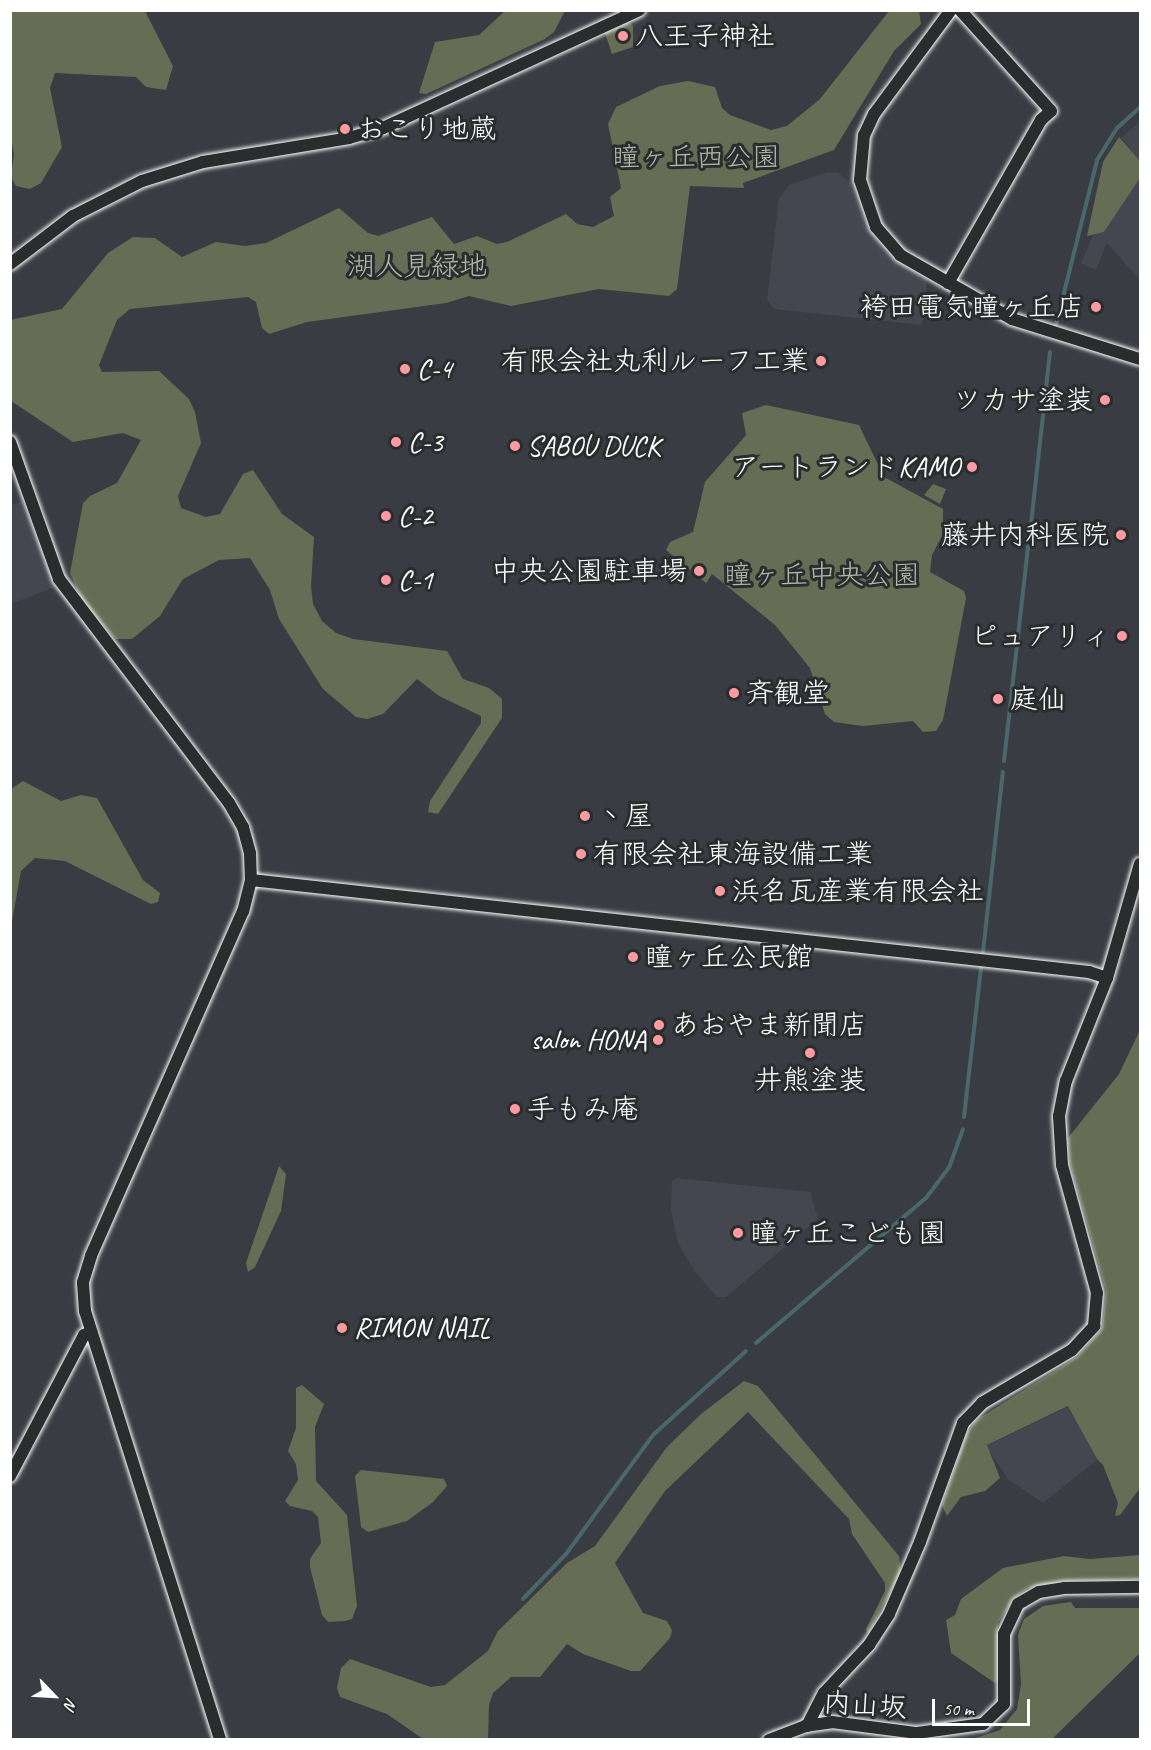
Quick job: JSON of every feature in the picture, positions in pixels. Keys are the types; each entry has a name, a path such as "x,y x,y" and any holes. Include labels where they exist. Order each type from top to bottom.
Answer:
{"street":[{"path":"10,264 74,216 142,181 203,162 349,138 383,128 639,10"},
{"path":"951,10 874,114 864,135 859,169 866,204 883,237 900,255 1033,327 1140,359"},
{"path":"948,283 1041,120 1052,111 960,10"},
{"path":"10,442 59,579 237,815 249,846 251,880 243,911 86,1269 83,1297 220,1740"},
{"path":"807,1726 824,1693 869,1646 889,1614 920,1542 963,1423 982,1403 1072,1350 1094,1326 1097,1293 1062,1165 1059,1116 1066,1081 1107,978 1140,864"},
{"path":"251,880 1089,972 1107,978"},
{"path":"10,1476 84,1335 92,1332"},
{"name":"内山坂","path":"770,1740 807,1726 845,1722 916,1733 983,1724 1004,1704 1004,1634 1018,1604 1039,1592 1064,1588 1140,1587"}],"shaded area":[{"path":"1140,121 1140,161 1121,138"},
{"path":"828,172 838,173 850,182 869,231 885,252 927,280 922,325 774,309 767,300 779,198 789,185"},
{"path":"1140,178 1140,280 1107,243 1096,270 1081,263 1093,235 1104,232"},
{"path":"23,501 55,587 11,604 11,505"},
{"name":"瞳ヶ丘こども園","path":"676,1178 810,1192 818,1219 726,1297 717,1297 693,1269 677,1241 671,1209 672,1181"},
{"path":"1070,1406 1097,1460 1043,1503 1008,1479 986,1446"}],"green space":[{"path":"10,11 145,11 173,66 166,90 146,87 136,77 55,73 50,88 62,147 41,183 30,189 16,186 11,177 14,154 10,135"},
{"path":"505,11 565,11 554,32 545,39 426,94 419,93 435,42 479,35"},
{"path":"889,11 919,11 921,24 894,51 834,150 743,183 744,188 690,186 677,289 669,296 599,289 511,306 469,296 446,303 307,322 269,334 262,328 256,302 248,297 130,309 117,320 99,365 102,372 159,371 189,399 195,412 201,443 178,496 181,508 206,517 220,514 243,474 253,470 282,514 314,537 311,586 313,604 322,621 336,633 353,639 447,651 463,679 489,688 502,699 502,718 438,814 428,812 430,801 481,723 481,716 439,696 417,679 383,714 367,719 356,717 323,689 279,619 270,590 250,558 219,560 183,579 160,616 132,639 115,639 82,600 70,573 83,503 90,496 117,483 141,440 123,433 73,442 11,401 10,320 62,309 108,253 133,237 155,238 182,257 216,242 245,246 266,243 339,208 368,233 378,236 432,217 454,244 477,236 497,244 507,242 566,214 577,224 593,227 614,216 610,197 621,188 608,124 616,107 660,86 688,81 715,87 722,108 730,115 771,130 787,126 820,99"},
{"path":"629,22 633,26 633,47 612,54 605,33"},
{"path":"1119,137 1140,161 1140,178 1104,232 1087,236 1103,162"},
{"name":"瞳ヶ丘中央公園","path":"766,405 859,425 884,477 943,509 943,534 932,555 930,572 964,591 966,598 943,720 936,731 923,732 913,721 863,726 834,722 825,714 810,668 775,625 712,574 706,583 666,550 670,542 693,532 705,482 746,435 742,413"},
{"path":"933,484 946,489 940,504 924,495"},
{"path":"23,781 61,801 81,795 97,798 143,880 160,893 158,902 151,904 65,861 35,858 21,871 11,927 11,789"},
{"path":"1140,1030 1140,1488 1120,1515 1115,1516 1118,1503 1103,1465 1097,1459 1068,1406 987,1445 1000,1478 985,1491 961,1497 947,1516 942,1505 966,1435 975,1421 1077,1357 1102,1329 1106,1291 1070,1163 1068,1138 1119,1074"},
{"path":"279,1166 286,1174 281,1211 255,1267 248,1272 246,1263"},
{"path":"744,1381 758,1386 899,1556 901,1572 868,1634 866,1629 885,1591 885,1583 852,1534 849,1519 748,1412 665,1491 615,1563 643,1613 667,1621 672,1630 670,1638 640,1671 631,1671 583,1654 567,1644 540,1677 511,1677 493,1693 489,1705 488,1739 423,1739 387,1714 340,1697 337,1688 341,1668 350,1659 431,1687 445,1685 488,1651 498,1631 567,1563 595,1546 667,1447 701,1414"},
{"path":"302,1385 324,1404 315,1427 316,1481 347,1515 357,1606 352,1619 345,1621 328,1622 322,1615 310,1567 310,1559 321,1543 318,1517 312,1511 290,1506 285,1501 298,1480 296,1464 288,1451 296,1428 296,1388"},
{"path":"361,1470 444,1479 447,1486 433,1502 407,1521 368,1532 361,1527 355,1476"},
{"path":"1140,1555 1140,1579 1063,1581 1028,1588 1013,1599 998,1623 999,1677 995,1683 951,1653 946,1620 955,1615 961,1599 1003,1568 1064,1556 1090,1559"},
{"path":"1071,1602 1075,1608 1140,1608 1140,1653 1052,1739 973,1739 1000,1730 1017,1709 1021,1684 1018,1635 1024,1619 1043,1606"}],"waterway":[{"path":"1056,325 1097,160 1117,128 1140,107"},
{"path":"1030,533 1050,352"},
{"path":"1004,761 1028,546"},
{"path":"983,952 1003,772"},
{"path":"964,1117 981,968"},
{"path":"756,1343 926,1198 949,1168 963,1129"},
{"path":"523,1599 566,1554 653,1435 746,1351"}],"place":[{"name":"八王子神社","path":"623,36"},
{"name":"おこり地蔵","path":"345,129"},
{"name":"袴田電気瞳ヶ丘店","path":"1096,307"},
{"name":"有限会社丸利ルーフ工業","path":"821,361"},
{"name":"C-4","path":"405,369"},
{"name":"ツカサ塗装","path":"1105,400"},
{"name":"C-3","path":"396,442"},
{"name":"SABOU DUCK","path":"515,446"},
{"name":"アートランドKAMO","path":"972,467"},
{"name":"C-2","path":"386,516"},
{"name":"藤井内科医院","path":"1121,535"},
{"name":"中央公園駐車場","path":"699,571"},
{"name":"C-1","path":"386,580"},
{"name":"ピュアリィ","path":"1122,636"},
{"name":"斉観堂","path":"734,693"},
{"name":"庭仙","path":"998,699"},
{"name":"丶屋","path":"585,816"},
{"name":"有限会社東海設備工業","path":"581,854"},
{"name":"浜名瓦産業有限会社","path":"720,891"},
{"name":"瞳ヶ丘公民館","path":"633,957"},
{"name":"あおやま新聞店","path":"659,1025"},
{"name":"salon HONA","path":"658,1040"},
{"name":"井熊塗装","path":"810,1053"},
{"name":"手もみ庵","path":"515,1109"},
{"name":"瞳ヶ丘こども園","path":"738,1233"},
{"name":"RIMON NAIL","path":"342,1328"}],"park label":[{"name":"瞳ヶ丘西公園","path":"696,157"},
{"name":"湖人見緑地","path":"417,266"}]}
